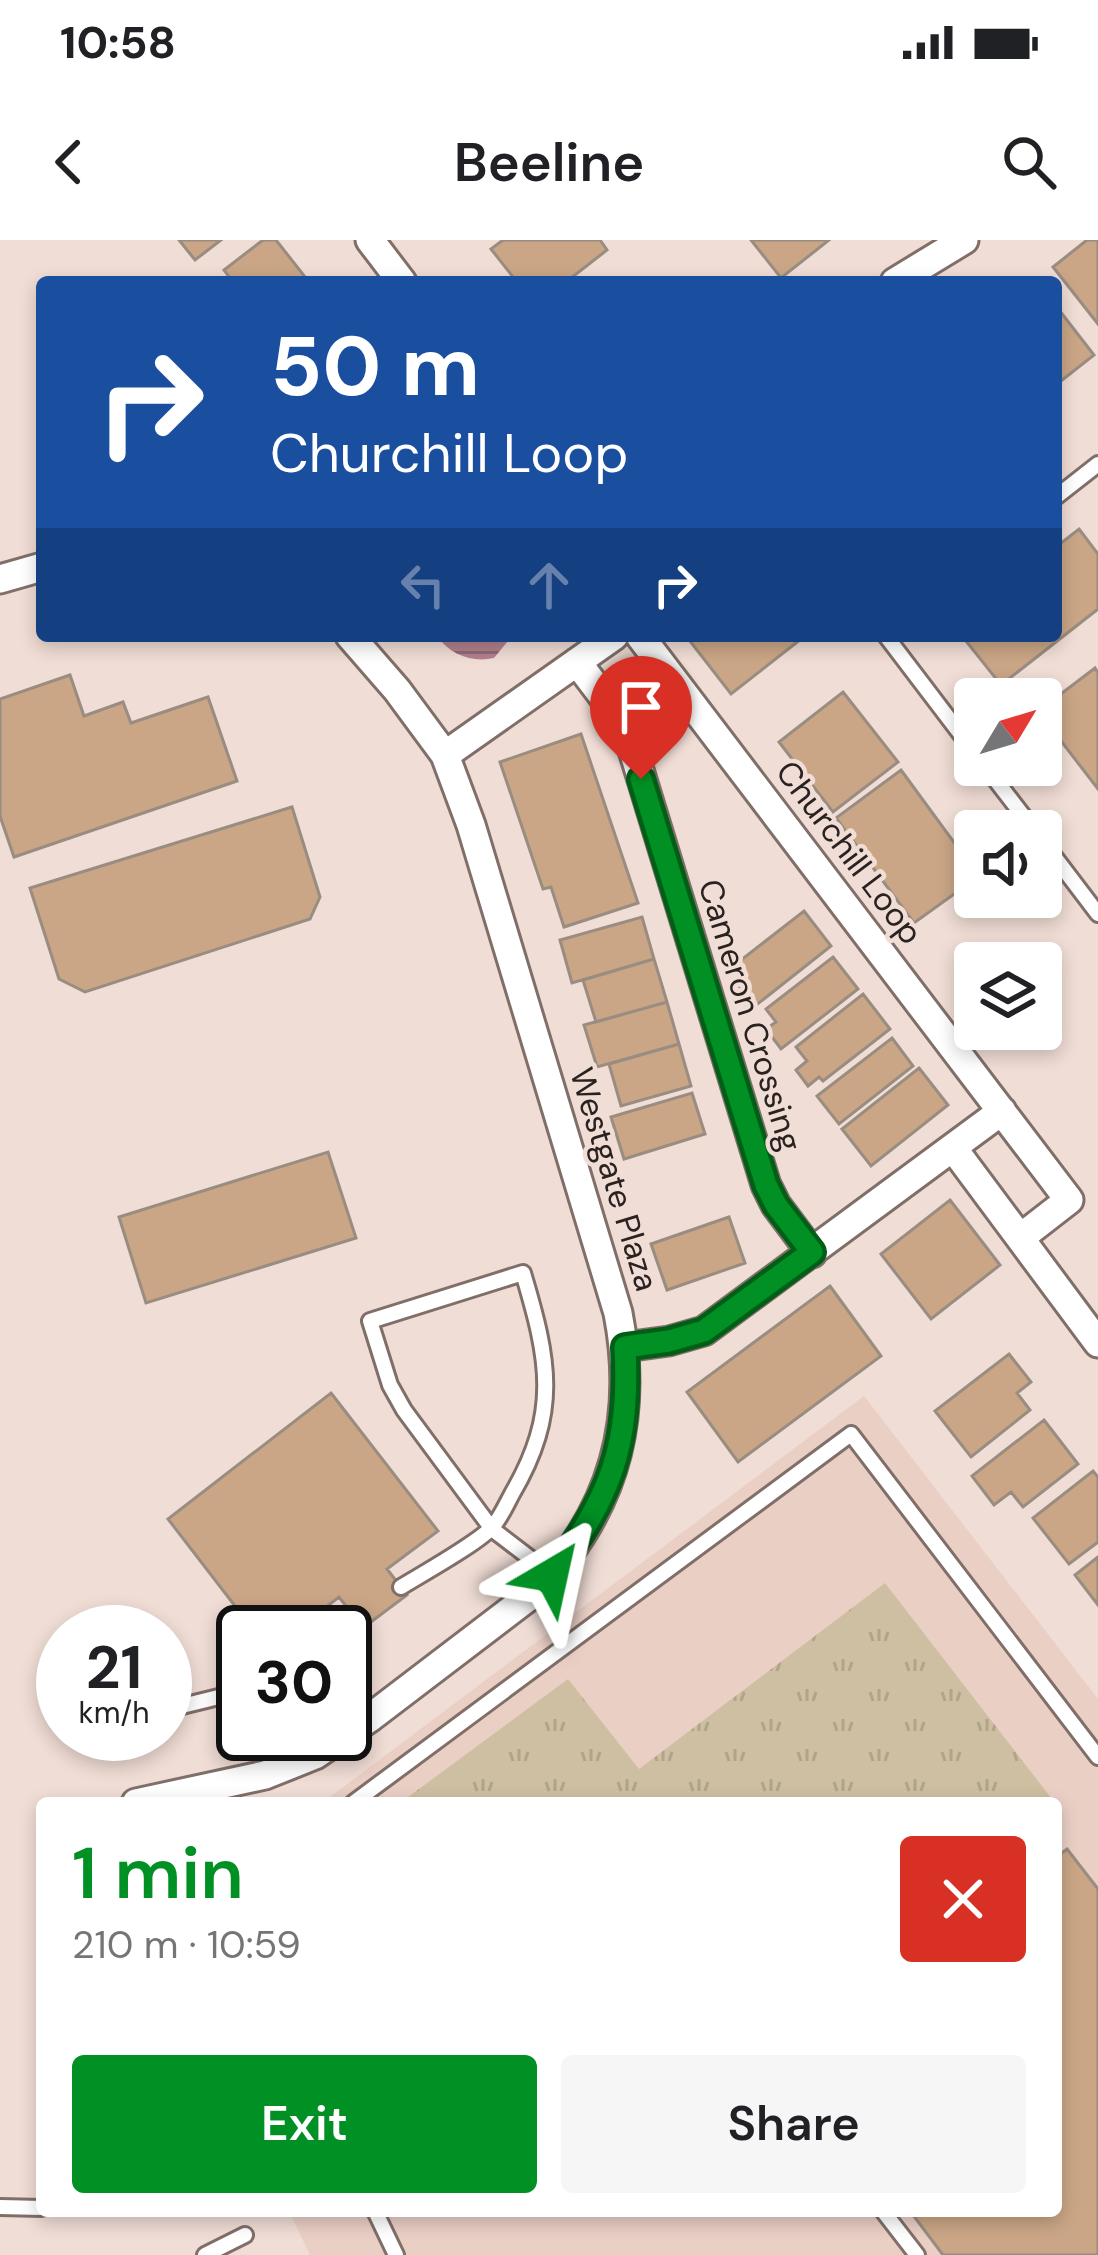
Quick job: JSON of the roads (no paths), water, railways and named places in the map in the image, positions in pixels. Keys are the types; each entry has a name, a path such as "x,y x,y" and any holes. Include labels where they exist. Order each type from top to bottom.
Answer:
{"street":[{"path":"370,240 397,276"},
{"path":"905,276 960,241"},
{"path":"0,579 36,569"},
{"name":"Westgate Plaza","path":"164,1797 265,1775 316,1755 536,1592 585,1532 617,1457 626,1414 625,1347 606,1268 472,825 445,755 355,642"},
{"path":"445,755 605,642"},
{"name":"Churchill Loop","path":"645,642 1070,1200 1020,1238"},
{"name":"Cameron Crossing","path":"577,662 628,734 766,1185 812,1252"},
{"path":"625,1347 704,1331 1003,1111"},
{"path":"953,1148 1098,1343"}],"lane":[{"path":"1062,492 1098,464"},
{"path":"891,642 954,725"},
{"path":"1000,786 1019,810"},
{"path":"1062,867 1098,914"},
{"path":"401,1587 492,1529 539,1437 546,1367 523,1273 370,1321 390,1385 404,1410 492,1529 552,1575"},
{"path":"360,1797 851,1434 1098,1757"},
{"path":"0,2206 36,2208"},
{"path":"379,2217 396,2255"},
{"path":"888,2217 917,2255"},
{"path":"205,2255 245,2235"}]}
